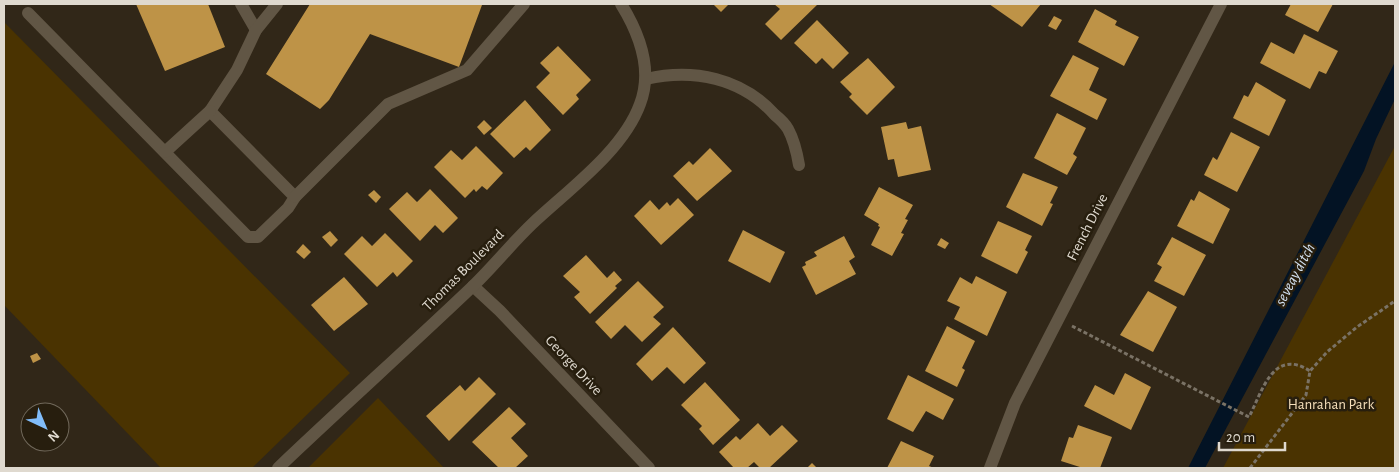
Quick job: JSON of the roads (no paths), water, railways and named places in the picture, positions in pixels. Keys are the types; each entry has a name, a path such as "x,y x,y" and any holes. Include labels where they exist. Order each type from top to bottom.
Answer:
{"street":[{"path":"241,4 256,30"},
{"path":"165,152 210,111 237,70 256,30 277,4"},
{"path":"28,13 248,237 258,237 288,208 295,197 388,104 467,70 524,4"},
{"path":"621,4 642,51 646,79 665,74 706,76 737,85 764,102 787,127 800,165"},
{"name":"French Drive","path":"990,468 1015,404 1218,5"},
{"name":"Thomas Boulevard","path":"278,468 473,286 531,226 615,146 634,117 641,102 646,79"},
{"path":"210,111 295,197"},
{"name":"George Drive","path":"473,286 500,311 649,468"}],"water":[{"name":"seveay ditch","path":"1395,62 1395,99 1376,139 1364,171 1205,468 1188,468"}],"park label":[{"name":"Hanrahan Park","path":"1331,404"}]}
